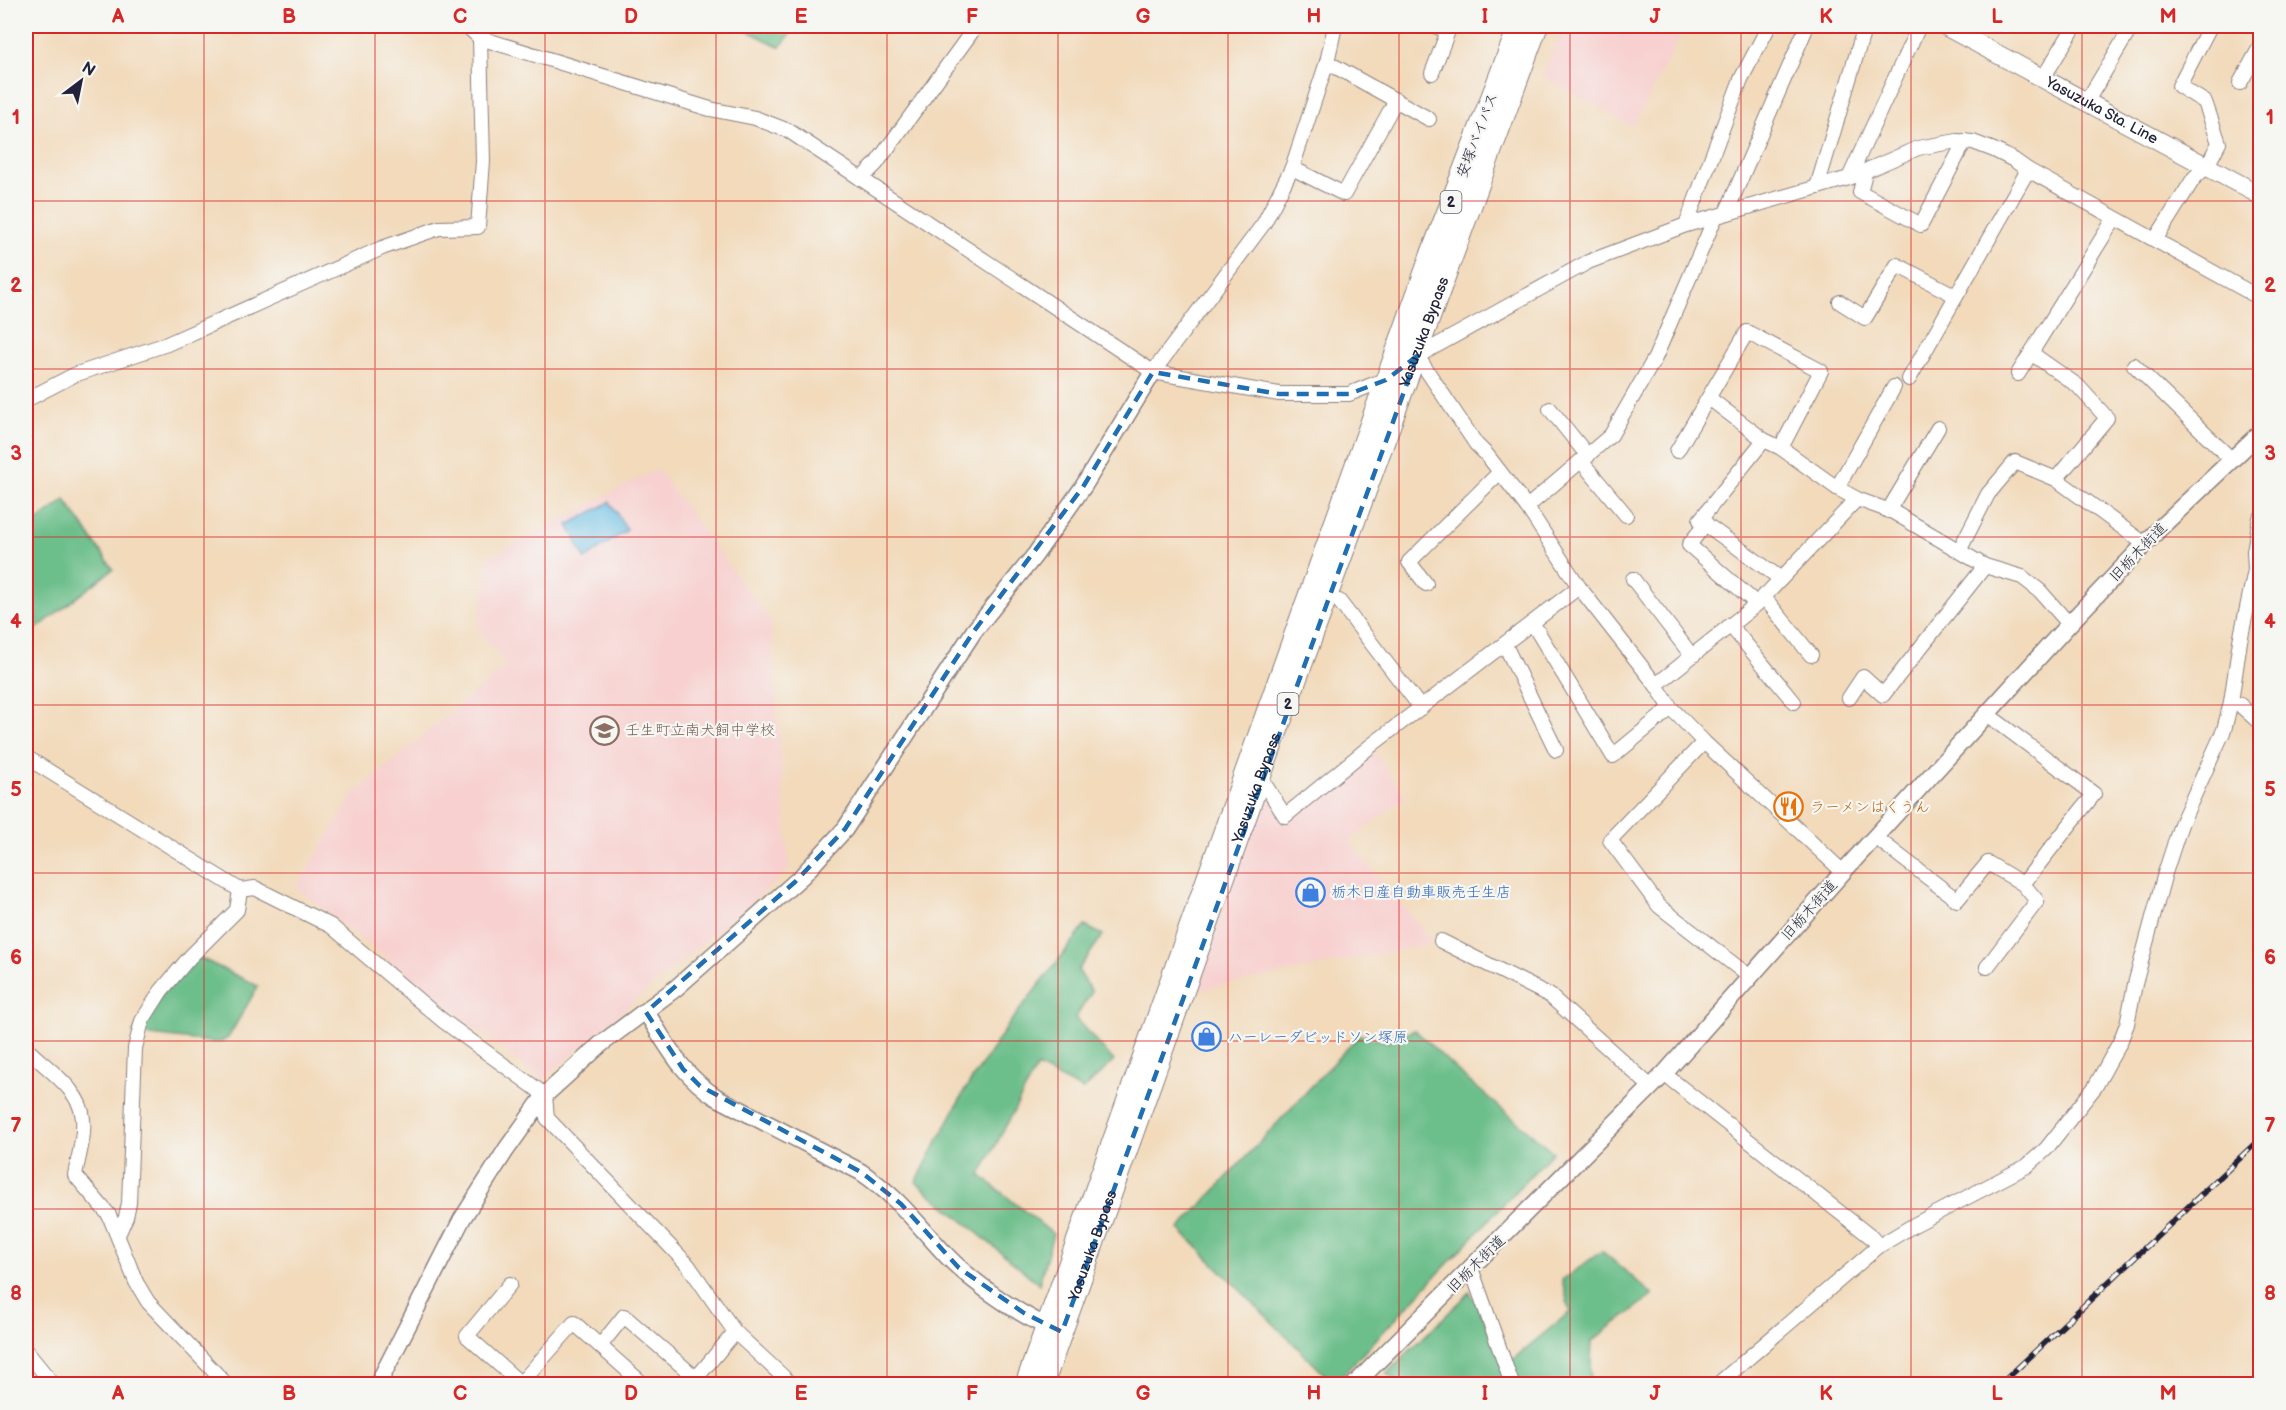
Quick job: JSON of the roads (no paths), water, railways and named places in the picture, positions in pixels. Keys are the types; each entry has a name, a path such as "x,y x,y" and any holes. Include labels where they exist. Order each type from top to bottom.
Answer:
{"main road":[{"name":"安塚バイパス","path":"1386,380 1437,239 1519,26"},
{"name":"Yasuzuka Bypass","path":"1026,1384 1054,1329 1417,356 1537,26"},
{"name":"Yasuzuka Sta. Line","path":"1945,26 2260,195"},
{"name":"Yasuzuka Bypass","path":"1043,1384 1054,1329 1386,380"}],"street":[{"path":"467,26 480,38 710,109 755,118 780,127 811,144 1153,372 1279,394 1349,394 1386,380 1417,356 1588,262 1686,225 1865,173 1918,148 1957,141 1965,141 1994,150 2014,160 2114,219 2260,298"},
{"path":"861,179 876,164 976,26"},
{"path":"378,1384 466,1211 545,1095 601,1044 646,1012 795,882 845,829 974,632 1035,555 1083,488 1153,372 1264,223 1292,168 1327,62 1335,26"},
{"path":"1432,73 1448,31 1435,26"},
{"path":"1686,225 1741,79 1768,26"},
{"path":"1527,507 1611,435 1655,358 1807,26"},
{"path":"1817,187 1865,26"},
{"path":"1850,178 1919,26"},
{"path":"2043,78 2075,26"},
{"path":"2086,101 2132,26"},
{"path":"2155,240 2194,178 2207,166 2218,143 2205,102 2179,86 2210,26"},
{"path":"26,400 74,375 167,344 382,248 439,228 478,227 483,161 480,38"},
{"path":"2240,83 2260,47"},
{"path":"1327,62 1429,119"},
{"path":"1292,168 1344,194 1396,100"},
{"path":"1865,173 1860,192 1920,225 1965,141"},
{"path":"1908,379 2028,170"},
{"path":"2018,374 2114,219"},
{"path":"1840,302 1865,318 1897,265 1956,296"},
{"path":"1677,451 1747,332 1821,371 1781,448"},
{"path":"2031,353 2078,386 2107,418 2056,479"},
{"path":"1417,356 1476,444 1527,507 1579,587 1656,685 1671,708 1704,742 1843,872"},
{"path":"2134,365 2232,460"},
{"path":"1838,488 1894,387"},
{"path":"1709,398 1764,440 1781,448 1857,499 1888,511 1985,566 2022,577 2040,591 2069,624"},
{"path":"1550,409 1626,515"},
{"path":"1888,511 1938,428"},
{"name":"旧栃木街道","path":"1355,1384 1664,1074 1843,872 2069,624 2145,544 2260,433"},
{"path":"1764,440 1700,520 1780,579"},
{"path":"1959,551 1988,494 2015,462 2056,479 2145,544"},
{"path":"1426,584 1409,562 1500,472"},
{"path":"1656,685 1760,600 1857,499"},
{"path":"1718,1384 1879,1246 1914,1225 2027,1166 2046,1149 2094,1087 2115,1052 2127,1024 2135,984 2181,824 2224,730 2255,570 2260,518"},
{"path":"1706,523 1689,545 1760,600 1811,655"},
{"path":"1849,698 1863,677 1883,695 1985,566"},
{"path":"1633,579 1692,656"},
{"path":"1260,777 1285,816 1579,587"},
{"path":"1339,601 1421,708"},
{"path":"1533,624 1612,756 1671,708"},
{"path":"1730,625 1794,702"},
{"path":"1505,645 1556,750"},
{"path":"2231,702 2240,705 2260,723"},
{"path":"1987,714 2094,794 2023,884"},
{"path":"1704,742 1610,840 1659,906 1750,977"},
{"path":"26,757 240,890 255,888 331,926 441,1020 545,1095 547,1118 688,1266 735,1332 791,1384"},
{"path":"1875,837 1957,900 1988,863 2023,884 2037,901 1986,967"},
{"path":"118,1235 129,1203 135,1048 142,1021 161,991 190,957 194,956 237,910 240,890"},
{"path":"1441,941 1549,995 1651,1087"},
{"path":"646,1012 683,1069 700,1086 716,1097 861,1172 901,1204 959,1268 991,1292 1054,1329"},
{"path":"26,1048 65,1084 81,1107 84,1121 75,1175 109,1215 135,1282 148,1302 226,1384"},
{"path":"1664,1074 1871,1237 1879,1246"},
{"path":"1471,1268 1512,1384"},
{"path":"510,1284 467,1336 521,1384 574,1323 643,1384"},
{"path":"600,1346 624,1316 694,1381 735,1332"},
{"path":"26,1351 53,1384"}],"water":[{"path":"610,502 627,530 585,559 568,525"}],"railway":[{"path":"2001,1384 2260,1139"}],"place":[{"name":"壬生町立南犬飼中学校","path":"604,730"},
{"name":"ラーメンはくうん","path":"1789,807"},
{"name":"栃木日産自動車販売壬生店","path":"1310,892"},
{"name":"ハーレーダビッドソン塚原","path":"1207,1037"}]}
